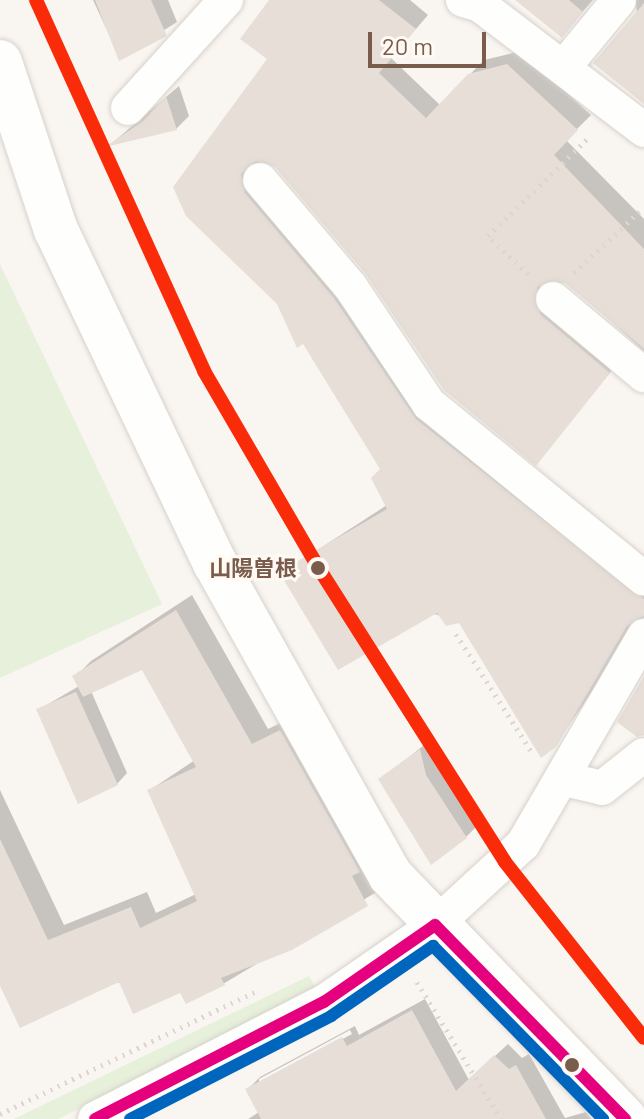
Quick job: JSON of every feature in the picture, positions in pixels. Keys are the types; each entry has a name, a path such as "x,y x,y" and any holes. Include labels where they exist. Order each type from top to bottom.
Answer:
{"street":[{"path":"128,108 226,0"},
{"path":"463,0 563,68 644,130"},
{"path":"563,68 619,0"},
{"path":"0,62 56,230 215,563 390,875 625,1119"},
{"path":"260,180 350,286 429,404 644,579"},
{"path":"553,299 644,375"},
{"path":"95,1119 401,955 523,844 564,779 644,636"},
{"path":"564,779 602,788 644,755"}],"path":[{"path":"617,110 488,236 553,299 591,251 644,207"},
{"path":"456,634 539,763 564,779"},
{"path":"401,955 501,1119"},
{"path":"0,1114 269,985"}],"green space":[{"path":"0,264 162,604 0,678"},
{"path":"309,976 317,990 207,1047 58,1119 14,1119"}],"building":[{"path":"95,0 151,0 167,36 119,61"},
{"path":"269,0 379,0 416,29 379,73 426,118 468,74 507,64 578,130 554,155 644,249 644,349 565,283 537,287 540,314 610,373 536,466 444,390 365,273 275,167 256,161 241,174 245,193 334,298 416,419 644,599 644,616 627,626 556,747 541,758 459,623 446,626 437,613 338,670 279,572 387,509 371,478 380,469 303,344 297,348 277,304 186,216 173,187 267,59 240,39"},
{"path":"515,0 569,0 583,12 562,38"},
{"path":"644,3 644,104 593,63"},
{"path":"166,96 177,130 105,147 143,121"},
{"path":"176,610 252,744 280,730 360,872 352,876 368,906 292,950 221,978 225,985 186,1004 180,993 133,1014 119,982 20,1028 0,986 0,839 48,940 131,907 140,928 197,901 147,790 196,767 142,670 83,697 72,676"},
{"path":"644,676 644,735 637,737 617,722"},
{"path":"76,692 118,785 78,804 36,709"},
{"path":"420,749 426,775 467,838 431,865 378,779"},
{"path":"412,1010 456,1091 494,1055 509,1069 516,1065 546,1119 261,1119 245,1089 342,1037 347,1046"}],"transit line":[{"path":"36,0 204,371 318,567 505,862 644,1038"},
{"path":"95,1119 324,1002 435,925 625,1119"},
{"path":"130,1119 331,1016 433,946 603,1119"}],"place":[{"name":"山陽曽根","path":"318,568"}]}
